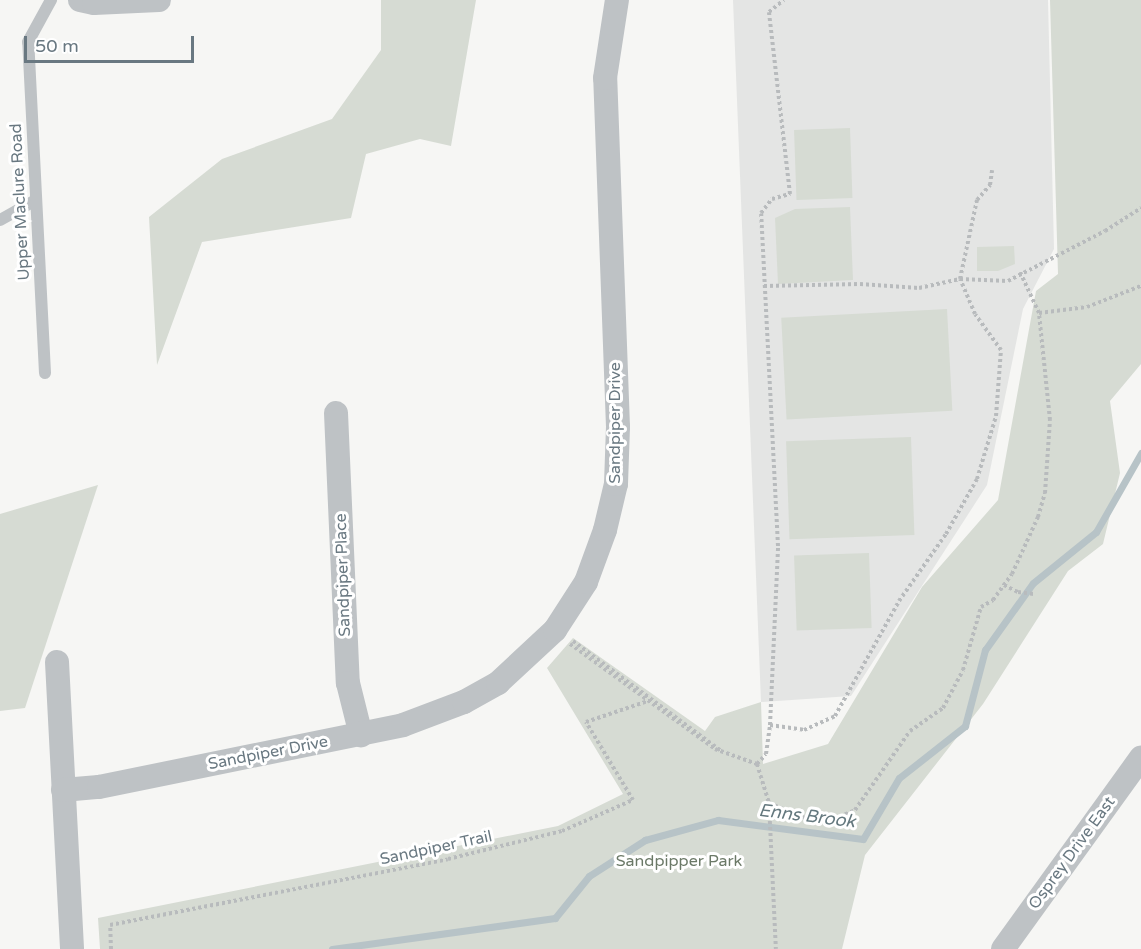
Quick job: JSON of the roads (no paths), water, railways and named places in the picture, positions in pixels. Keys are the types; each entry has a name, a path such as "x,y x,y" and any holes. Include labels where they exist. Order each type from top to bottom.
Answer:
{"street":[{"path":"80,0 94,3 159,0"},
{"name":"Sandpiper Drive","path":"63,790 99,787 403,725 464,702 498,683 555,630 586,582 605,530 616,484 618,427 605,78 617,0"},
{"name":"Sandpiper Place","path":"336,413 348,683 360,735"},
{"path":"57,662 72,949"},
{"name":"Osprey Drive East","path":"1003,949 1141,758"}],"lane":[{"name":"Upper Maclure Road","path":"45,373 28,42 51,0"},
{"path":"0,220 36,200"}],"waterway":[{"name":"Enns Brook","path":"332,949 555,918 589,876 645,840 718,820 863,839 899,778 965,726 985,650 1033,583 1096,532 1141,453"}],"park label":[{"name":"Sandpipper Park","path":"679,861"}]}
